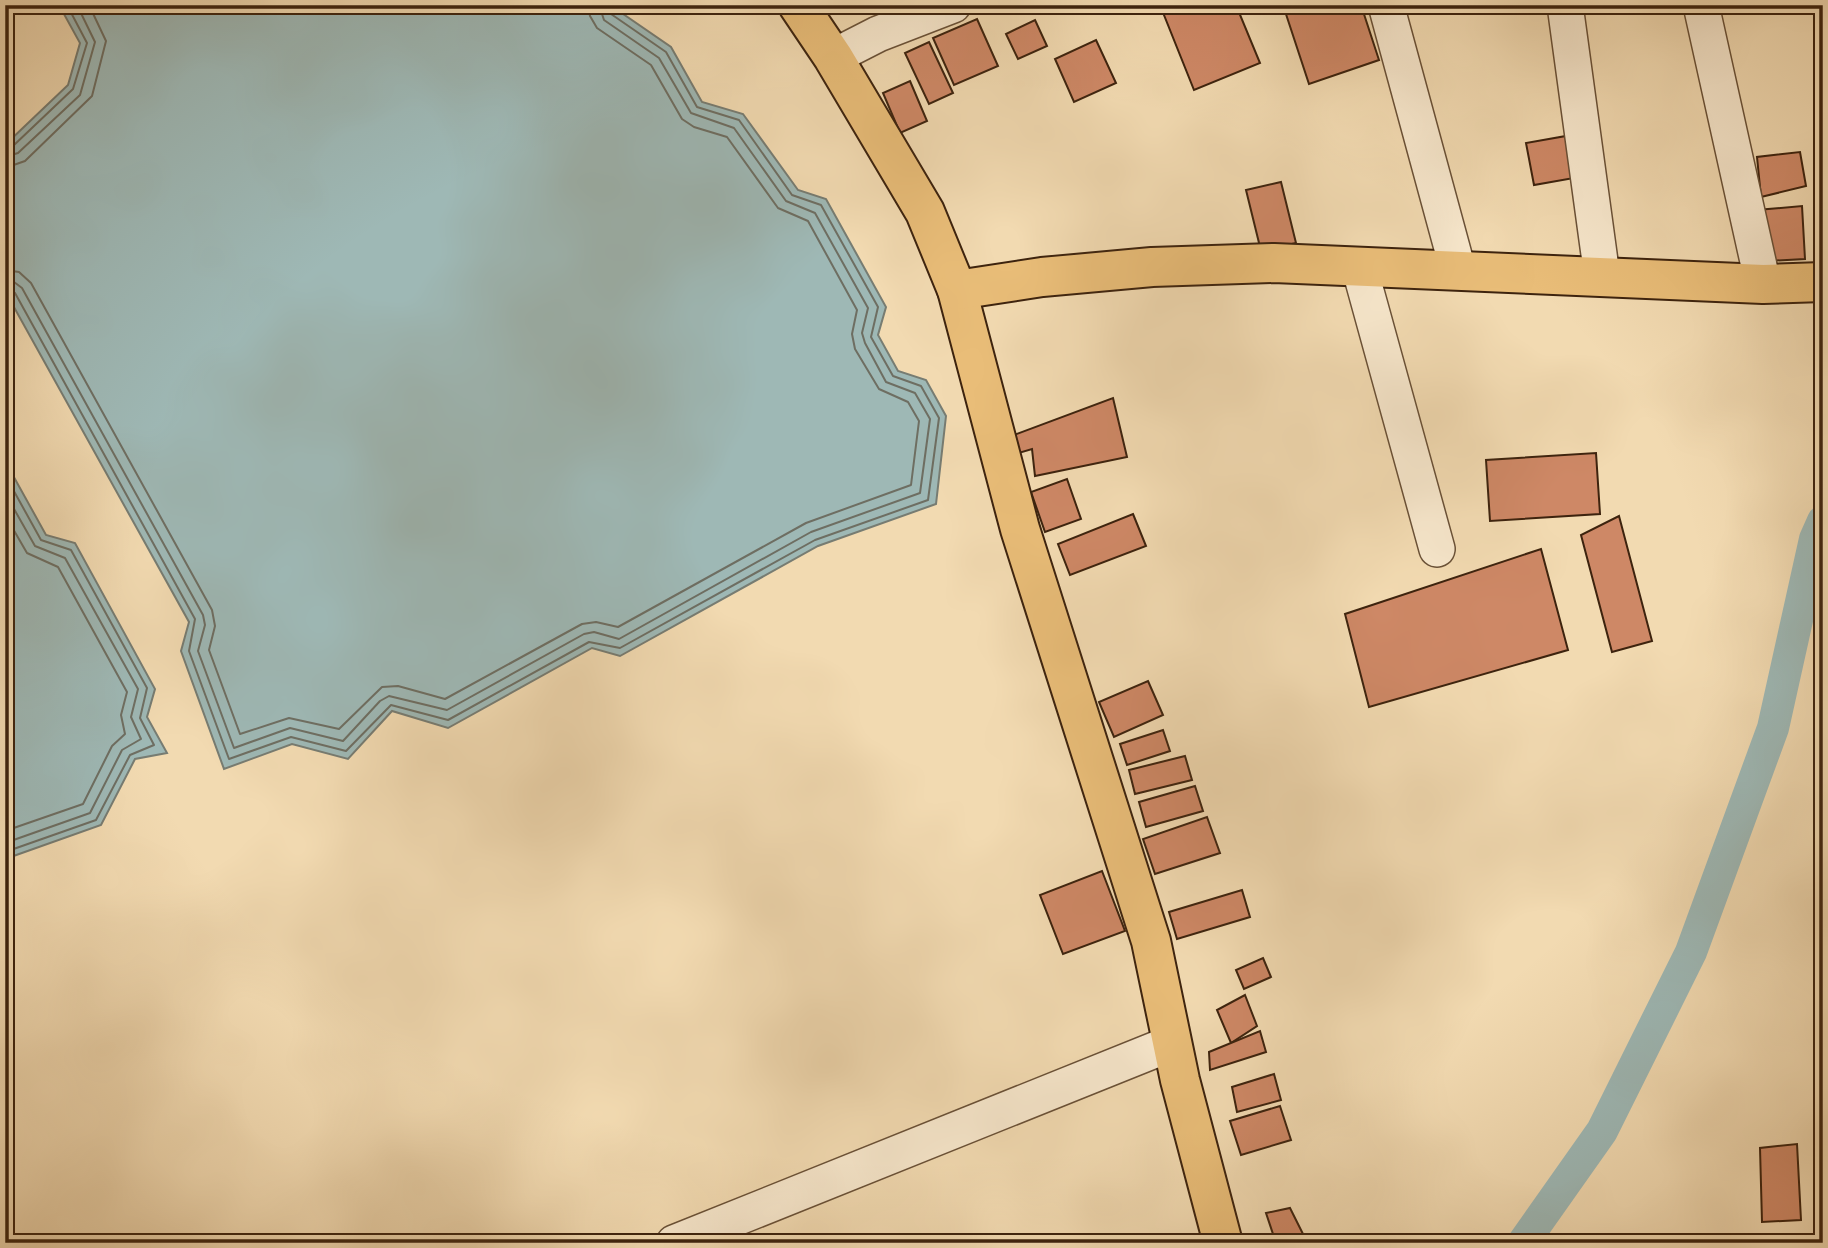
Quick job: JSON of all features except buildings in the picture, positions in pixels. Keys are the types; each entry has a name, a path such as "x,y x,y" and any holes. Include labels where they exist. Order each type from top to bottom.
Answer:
{"main road":[{"path":"798,5 833,57 925,212 957,290 1020,529 1151,941 1172,1043 1223,1243"},
{"path":"957,290 1042,277 1152,267 1274,263 1763,284 1819,274"}],"street":[{"path":"833,57 878,34 953,5"},
{"path":"1387,5 1458,270"},
{"path":"1565,5 1602,276"},
{"path":"1701,5 1763,284"},
{"path":"1359,266 1437,549"},
{"path":"674,1243 1172,1043"}],"water":[{"path":"59,5 610,5 671,47 702,102 743,114 798,190 826,199 886,307 878,335 898,371 926,380 946,416 936,504 818,546 620,656 592,648 448,728 392,711 348,759 292,744 224,769 181,651 189,622 5,291 5,145 68,85 80,43"},
{"path":"5,461 46,535 75,543 155,689 147,717 167,753 135,759 101,825 5,859"}],"waterway":[{"path":"1523,1243 1602,1131 1691,952 1773,728 1815,539 1823,521"}]}
